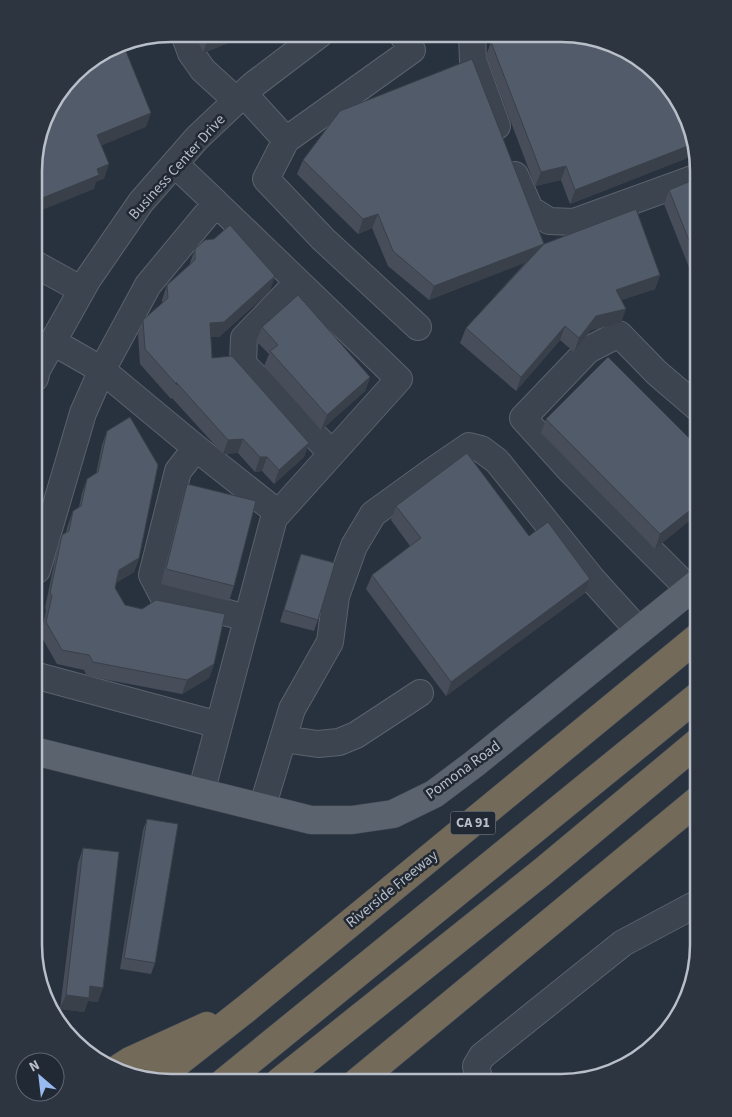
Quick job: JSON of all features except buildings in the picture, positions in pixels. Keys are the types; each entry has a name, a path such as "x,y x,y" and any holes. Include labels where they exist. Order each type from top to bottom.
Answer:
{"highway":[{"name":"Riverside Freeway","path":"164,1074 247,1008 689,644"},
{"path":"234,1074 689,703"},
{"path":"289,1074 542,872 689,749"},
{"path":"367,1074 689,807"},
{"path":"123,1065 247,1008"},
{"path":"387,1074 429,1024"}],"main road":[{"name":"Pomona Road","path":"42,753 311,820 352,820 392,814 434,794 474,764 689,590"}],"street":[{"path":"187,42 191,52 203,70 240,97 286,140"},
{"name":"Business Center Drive","path":"42,361 88,279 141,202 197,138 240,97 309,42"},
{"path":"407,42 412,50 286,140 266,179 324,239 418,327"},
{"path":"472,42 473,60 518,182 530,209 549,221 574,222 690,180"},
{"path":"175,164 399,379 274,518 201,793"},
{"path":"42,550 83,413 102,370 148,284 216,203"},
{"path":"42,268 82,290"},
{"path":"298,282 244,338 243,364 332,453"},
{"path":"689,582 569,469 523,418 588,350 619,334 657,373 690,401"},
{"path":"53,342 102,370 278,513"},
{"path":"262,808 292,709 330,642 336,596 354,546 374,514 469,446 481,449 496,461 593,580 639,631"},
{"path":"196,448 178,471 152,575 163,596 247,618"},
{"path":"42,677 219,725"},
{"path":"283,739 318,744 339,742 356,735 420,694"},
{"path":"478,1074 476,1066 482,1056 623,943 689,908"}]}
